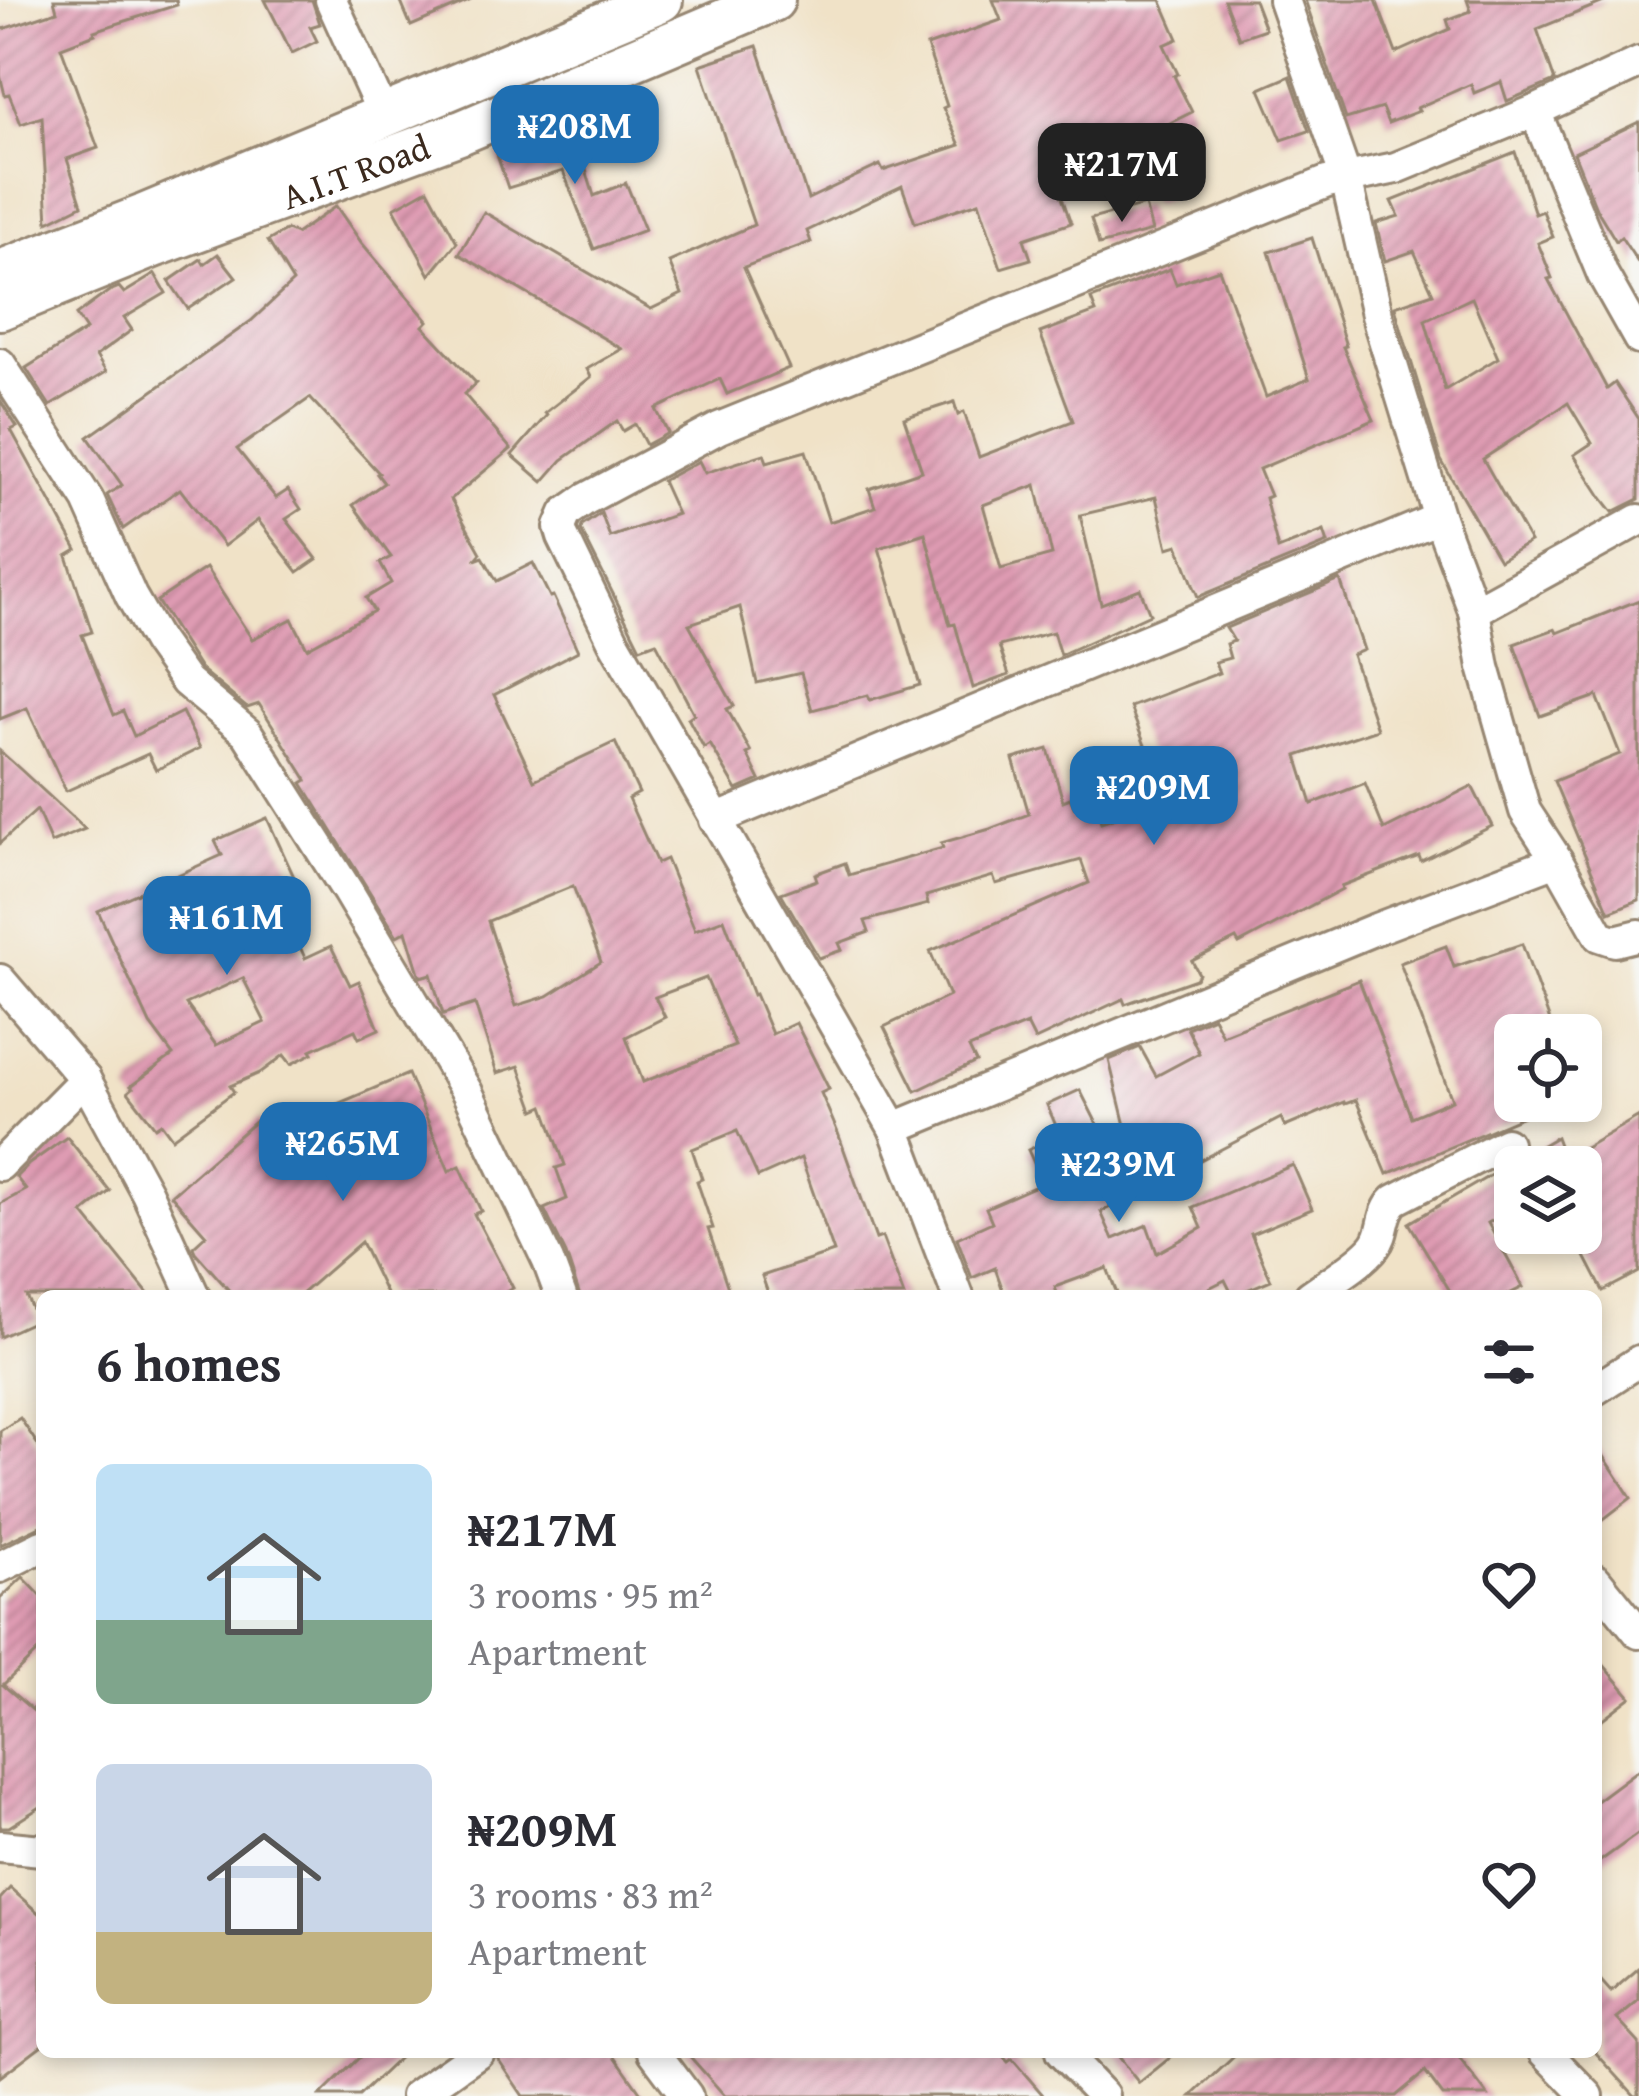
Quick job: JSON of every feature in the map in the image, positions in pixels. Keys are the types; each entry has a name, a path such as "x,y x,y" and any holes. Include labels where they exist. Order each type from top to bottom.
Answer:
{"street":[{"path":"331,0 384,116"},
{"name":"A.I.T Road","path":"0,272 661,0"},
{"name":"A.I.T Road","path":"0,308 462,132 773,0"},
{"path":"1284,0 1346,178 1379,323 1439,518 1474,611 1484,667 1525,812 1600,935 1615,941 1639,935"},
{"path":"956,1290 894,1129 613,640 560,526 566,513 719,428 1305,191 1396,168 1639,63"},
{"path":"1535,111 1603,275 1639,339"},
{"path":"0,364 88,500 130,596 157,641 186,682 247,733 360,912 467,1091 559,1290"},
{"path":"715,820 1439,518"},
{"path":"1474,611 1639,520"},
{"path":"894,1129 1373,930 1557,860"},
{"path":"0,980 85,1078 147,1193 191,1290"},
{"path":"0,1165 85,1078"},
{"path":"1318,1290 1374,1248 1386,1210 1395,1200 1506,1143"},
{"path":"1602,1384 1639,1361"},
{"path":"0,1567 36,1549"},
{"path":"1602,1587 1639,1633"},
{"path":"0,1846 36,1849"},
{"path":"416,2096 470,2058"},
{"path":"658,2058 687,2096"},
{"path":"1067,2058 1103,2096"},
{"path":"1552,2058 1588,2096"}],"building":[{"path":"54,0 176,0 177,5 94,31 61,47 98,148 67,159 82,205 48,222 42,117 21,124 9,94 5,95 0,30 57,11"},
{"path":"265,0 312,0 320,24 310,27 317,41 292,53"},
{"path":"400,0 471,0 411,26"},
{"path":"993,0 1161,0 1178,39 1164,45 1192,112 1168,124 1194,187 1154,203 1123,130 1047,155 1071,223 1024,239 1031,259 1001,268 979,202 915,223 902,186 807,231 811,242 744,267 789,368 727,394 720,379 656,409 668,433 646,445 635,424 623,431 617,421 562,460 543,482 512,455 545,413 591,377 587,369 622,349 459,254 484,212 651,309 682,294 669,262 754,225 700,65 757,46 808,199 880,165 883,171 960,145 943,108 947,106 927,46 1001,20"},
{"path":"1224,0 1254,0 1265,29 1239,38"},
{"path":"1305,0 1376,0 1396,53 1450,29 1447,20 1471,11 1467,0 1606,1 1537,29 1555,81 1507,101 1501,82 1474,93 1471,84 1388,123 1382,108 1346,119"},
{"path":"1290,76 1309,131 1282,140 1260,89"},
{"path":"1639,122 1639,264 1621,237 1616,241 1596,208 1574,153"},
{"path":"574,131 594,196 626,183 645,230 594,249 563,171 508,188 497,155"},
{"path":"1515,152 1535,214 1543,211 1553,237 1538,243 1552,278 1548,279 1607,389 1615,383 1639,419 1639,499 1613,512 1602,498 1574,455 1592,443 1568,403 1483,459 1530,542 1499,560 1441,460 1398,318 1395,306 1433,293 1414,251 1385,261 1376,223 1399,216 1392,201","holes":["1472,298 1498,358 1445,390 1425,320"]},
{"path":"428,189 457,242 430,275 394,208"},
{"path":"1145,205 1152,231 1099,245 1091,219"},
{"path":"336,206 428,321 423,326 476,383 464,394 511,449 451,499 481,553 475,560 483,557 497,581 533,563 578,651 494,695 534,780 615,742 639,793 628,799 657,863 666,859 695,930 724,919 772,1034 796,1023 829,1089 821,1093 876,1239 882,1237 902,1290 767,1290 762,1276 834,1252 801,1158 758,1177 737,1131 692,1149 713,1228 708,1229 729,1290 578,1290 544,1209 567,1199 556,1168 565,1165 544,1106 535,1110 519,1066 497,1073 475,1004 443,1014 431,974 421,977 406,931 397,936 259,704 247,708 200,669 157,601 206,568 252,639 292,619 307,648 374,611 366,598 391,583 380,563 391,557 353,505 384,483 310,398 237,449 276,498 288,490 301,509 286,519 317,559 298,572 258,520 224,546 180,489 123,529 107,495 122,485 88,437 251,321 293,282 268,241 287,230 296,234","holes":["573,886 601,962 548,996 516,1006 488,921","706,978 735,1046 643,1082 626,1037 665,1017 655,997"]},
{"path":"1312,238 1343,347 1374,420 1259,469 1270,496 1265,498 1278,549 1324,531 1328,543 1198,597 1178,545 1168,548 1156,497 1080,515 1101,604 1140,589 1150,614 1060,655 1053,632 999,646 1009,675 973,688 925,533 879,548 920,685 812,710 801,673 757,683 740,607 689,624 734,706 727,709 751,752 747,754 760,780 737,790 710,744 704,748 688,718 694,714 656,642 640,648 582,526 601,513 610,537 677,514 662,481 699,461 705,473 764,454 767,462 806,451 829,522 875,507 869,489 922,471 904,418 954,402 958,415 964,412 979,457 1073,421 1040,333 1096,312 1091,299 1170,269 1176,284 1219,269 1266,397 1309,379 1269,252","holes":["1036,485 1052,555 1001,569 983,505"]},
{"path":"218,254 236,277 188,309 169,281 201,259 204,264"},
{"path":"155,274 166,293 124,318 132,330 96,356 106,372 50,406 26,368 86,330 76,315 109,291 119,287 124,293"},
{"path":"0,400 17,427 11,430 77,550 67,556 92,632 82,635 114,715 123,711 134,736 182,712 200,748 156,770 148,754 66,791 27,708 0,719"},
{"path":"1340,580 1364,650 1352,655 1377,729 1297,756 1312,804 1365,783 1384,830 1472,786 1492,826 1421,861 1419,856 1341,886 1239,944 1236,939 1192,961 1199,974 1196,979 1125,1004 1123,999 1035,1040 1027,1024 969,1048 976,1062 916,1091 884,1027 949,996 930,951 1089,883 1081,860 996,884 993,876 926,896 928,904 865,921 869,932 839,943 842,950 819,958 781,893 845,863 849,875 943,848 941,843 1029,814 1013,759 1048,749 1063,801 1070,798 1074,807 1093,800 1101,822 1166,799 1130,707 1219,673 1215,662 1230,658 1226,644 1234,641 1226,628"},
{"path":"1639,600 1639,900 1609,912 1554,781 1620,754 1597,696 1540,716 1514,644 1555,629 1557,633"},
{"path":"0,751 85,829 51,843 37,810 0,843"},
{"path":"267,818 295,879 286,883 298,907 285,913 305,958 331,946 350,985 359,981 379,1029 359,1038 355,1030 291,1064 284,1055 260,1073 230,1086 234,1092 172,1138 161,1123 155,1127 128,1092 173,1055 150,1024 98,911 222,855 215,841","holes":["243,978 265,1022 216,1045 186,1004"]},
{"path":"1522,944 1547,1014 1494,1014 1494,1122 1510,1122 1387,1174 1356,1100 1344,1102 1285,1127 1281,1118 1141,1191 1109,1060 1140,1047 1156,1076 1199,1053 1187,1028 1213,1017 1222,1035 1359,980 1411,1117 1452,1100 1400,963 1446,946 1454,967"},
{"path":"408,1074 449,1171 460,1166 481,1211 474,1214 513,1288 384,1290 361,1242 306,1290 229,1290 195,1252 193,1247 206,1235 171,1195 258,1119 269,1133"},
{"path":"1080,1090 1133,1195 1101,1212 1113,1239 1147,1225 1157,1253 1202,1228 1193,1207 1293,1165 1312,1209 1251,1234 1271,1280 1247,1290 1230,1290 1225,1280 1205,1290 1116,1290 1107,1268 1056,1290 1003,1290 995,1268 972,1278 957,1238 992,1222 986,1208 1043,1183 1028,1150 1060,1135 1047,1105"},
{"path":"1639,1116 1639,1272 1603,1291 1584,1254 1602,1254 1602,1146 1588,1146"},
{"path":"67,1137 110,1191 83,1213 145,1290 36,1290 36,1296 26,1296 36,1320 0,1337 0,1204 26,1190 16,1177"},
{"path":"1494,1173 1494,1219 1488,1223 1494,1234 1494,1254 1505,1254 1523,1287 1449,1290 1409,1223"},
{"path":"20,1418 36,1442 36,1528 0,1545 0,1431"},
{"path":"1602,1453 1631,1498 1602,1520"},
{"path":"23,1577 36,1591 36,1653 3,1685 36,1713 36,1810 9,1827 0,1827 0,1599"},
{"path":"1602,1663 1631,1697 1602,1719"},
{"path":"1639,1769 1639,1833 1602,1860 1602,1797"},
{"path":"10,1888 36,1911 36,2050 0,2077 0,1899"},
{"path":"1639,1968 1639,2001 1617,2019 1639,2043 1639,2096 1601,2058 1602,1982 1611,1992"},
{"path":"359,2058 399,2058 359,2096 320,2096"},
{"path":"497,2058 616,2058 643,2096 523,2096"},
{"path":"691,2058 1004,2058 1012,2059 1044,2096 725,2096"},
{"path":"1119,2058 1170,2058 1139,2083"},
{"path":"1233,2058 1459,2058 1488,2096 1443,2096 1425,2072 1396,2096 1192,2096"}]}
